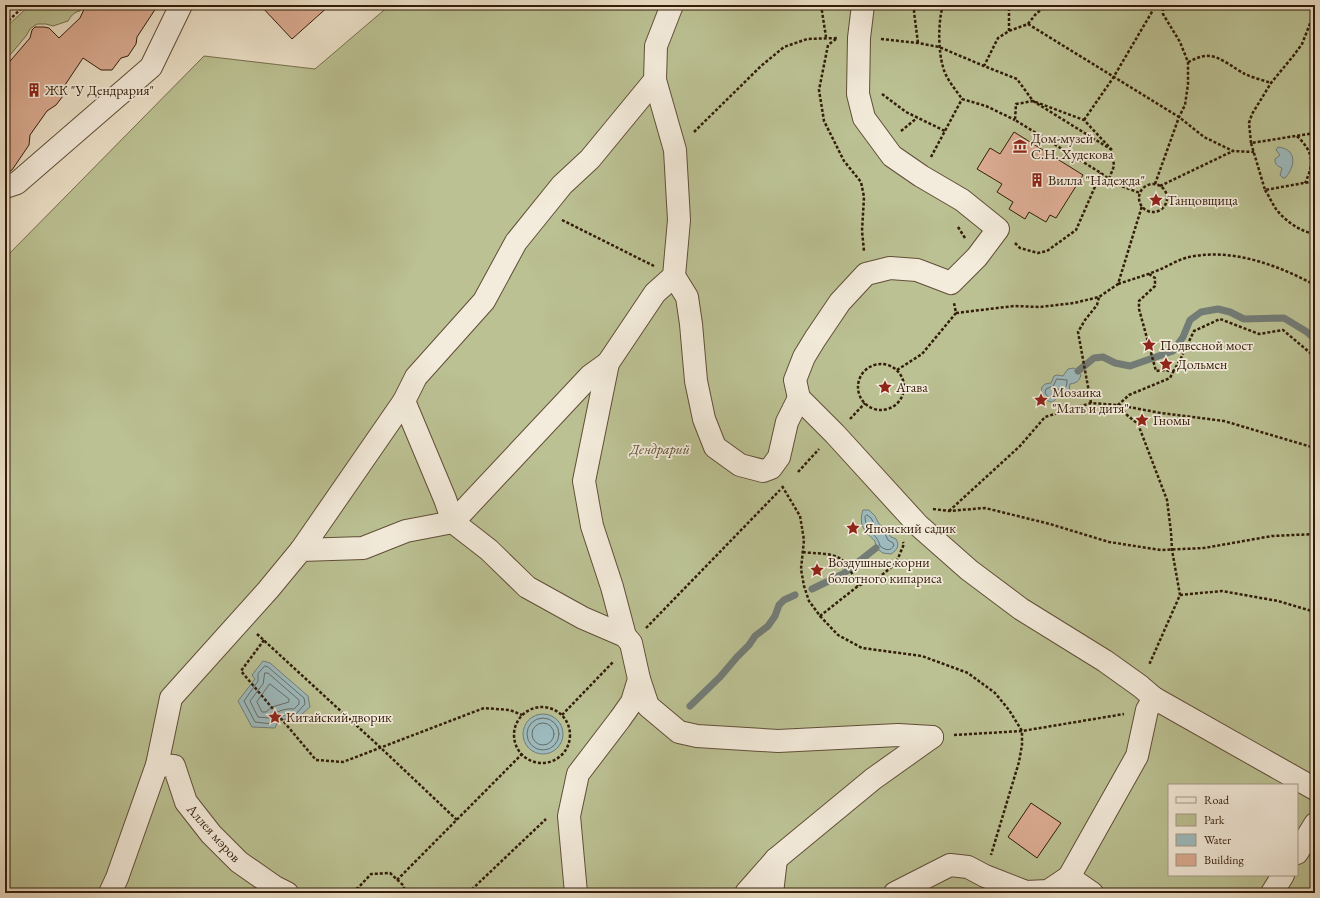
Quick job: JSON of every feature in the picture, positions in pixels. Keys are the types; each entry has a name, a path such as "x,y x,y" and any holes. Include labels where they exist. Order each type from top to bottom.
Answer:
{"lane":[{"path":"5,187 16,183 151,67 181,5"},
{"path":"672,5 656,46 655,80 675,150 679,220 674,276 687,297 696,381 704,419 715,447 740,465 762,471 772,468 779,457 788,422 799,398 796,380 804,357 840,302 866,274 890,268 918,270 951,283 977,257 998,229 962,200 920,176 892,156 864,118 858,94 859,76 849,38 863,5"},
{"path":"110,893 117,878 157,764 171,698 268,590 301,550 404,401 416,377 484,301 516,242 562,185 590,159 655,80"},
{"path":"301,550 363,548 406,531 453,522 590,376 608,363 655,293 674,276"},
{"path":"608,363 584,481 592,526 648,706 679,732 697,736 778,740 898,735 932,737"},
{"path":"799,398 835,434 918,525 980,579 1021,609 1105,661 1147,698 1315,789"},
{"path":"404,401 445,498 453,522 489,550 527,587 583,618 628,640"},
{"path":"576,893 569,816 578,774 632,702 639,679"},
{"path":"1063,885 1137,756 1147,698"},
{"path":"746,893 776,859 873,779 932,737"},
{"name":"Аллея мэров","path":"157,764 174,766 186,802 211,834 239,862 275,887 287,893"},
{"path":"1298,851 1315,824"},
{"path":"772,893 776,859"},
{"path":"895,893 950,865 968,866 985,876 1026,892 1048,891 1063,885 1092,893"},
{"path":"1272,893 1282,876"}],"path":[{"path":"5,24 25,5"},
{"path":"821,5 826,37"},
{"path":"914,5 918,43"},
{"path":"943,5 940,13 939,47 943,68 962,99 986,106 1015,120 1109,179 1121,186 1140,193"},
{"path":"1009,31 1010,5"},
{"path":"984,66 998,38 1009,31 1028,24 1046,5"},
{"path":"1084,120 1113,78 1156,5"},
{"path":"1155,184 1179,117 1185,105 1188,84 1188,62 1180,42 1163,14 1163,5"},
{"path":"1315,11 1302,44 1271,83 1252,114 1249,123 1251,143 1265,190 1277,210 1295,227 1308,233 1315,234"},
{"path":"1028,24 1113,78 1179,117 1204,137 1233,151 1254,152"},
{"path":"675,150 761,66 784,47 807,39 826,37 918,43 939,47 1017,79 1032,101 1112,150"},
{"path":"849,38 828,45 819,90 824,121 844,161 861,182 864,197 862,231 866,274"},
{"path":"1188,62 1199,57 1210,56 1222,60 1233,68 1247,75 1271,83"},
{"path":"859,76 906,112 945,131"},
{"path":"920,176 962,99"},
{"path":"1015,120 1016,104 1032,101 1084,120 1112,150 1114,166 1109,179"},
{"path":"1251,143 1315,133"},
{"path":"1297,136 1305,144 1312,157 1309,174 1305,183"},
{"path":"1160,186 1233,151"},
{"path":"998,229 1020,248 1038,253 1047,250 1076,230 1101,173"},
{"path":"1265,190 1315,181"},
{"path":"1150,184 1155,184 1160,186 1166,192 1167,197 1164,207 1154,212 1146,210 1142,206 1140,201 1140,193 1145,187 1150,184"},
{"path":"1118,284 1142,206"},
{"path":"543,210 674,276"},
{"path":"897,370 922,354 956,313 1014,306 1040,307 1074,303 1100,297 1118,284 1149,274 1189,258 1219,254 1249,259 1289,272 1315,285"},
{"path":"1149,274 1155,278 1155,286 1139,301 1139,309 1156,371 1165,370 1173,372"},
{"path":"951,283 956,313"},
{"path":"1091,403 1078,332 1085,320 1097,306 1100,297"},
{"path":"1118,405 1129,395 1170,378 1182,358 1194,330 1220,319 1259,334 1283,330 1315,357"},
{"path":"880,364 889,365 897,370 902,377 904,386 903,395 898,402 891,408 882,410 873,408 865,403 860,396 858,387 859,378 864,371 872,366 880,364"},
{"path":"793,476 865,403"},
{"path":"949,510 1020,446 1045,417 1091,403 1118,405 1161,413 1224,421 1315,448"},
{"path":"932,737 1022,731 1147,698 1180,595 1172,550 1167,500 1138,424 1118,405"},
{"path":"762,471 783,487 800,516 804,540 801,570 804,586 809,601 820,616 838,635 862,648 922,656 968,673 995,692 1022,731 1022,744 1019,762 985,876"},
{"path":"562,715 628,640 788,482"},
{"path":"899,505 949,510 985,508 1050,524 1109,542 1161,550 1204,548 1272,536 1315,534"},
{"path":"820,616 858,586 882,575 896,563 904,544 900,538"},
{"path":"803,552 833,556 841,559 858,586"},
{"path":"1180,595 1222,591 1278,601 1315,612"},
{"path":"241,619 457,820"},
{"path":"264,640 241,671 316,760 343,762 484,708 510,710 522,715"},
{"path":"542,706 553,708 562,715 568,724 570,734 568,746 562,755 553,761 542,763 531,760 522,754 516,745 514,734 516,724 522,715 531,708 542,706"},
{"path":"398,880 522,754"},
{"path":"468,893 573,794"},
{"path":"347,893 358,888 371,874 390,873 404,886 404,893"},
{"path":"358,888 364,893"}],"green space":[{"path":"30,5 83,5 80,11 73,14 68,21 53,26 37,24 30,29 5,61 5,28"},
{"name":"Дендрарий","path":"390,5 1315,5 1315,893 5,893 5,258 204,56 315,69"}],"water":[{"path":"1278,147 1289,151 1293,159 1289,173 1285,178 1280,175 1282,168 1275,163 1275,159 1280,155 1276,150"},
{"path":"1074,368 1081,375 1079,379 1070,384 1069,391 1065,394 1058,394 1054,401 1048,401 1041,393 1042,387 1045,384 1051,383 1054,376 1063,376 1068,369"},
{"path":"863,510 869,510 891,537 896,539 898,544 897,548 891,554 883,553 876,548 875,541 863,528 861,520"},
{"path":"263,661 270,663 308,696 310,707 294,721 290,718 278,721 275,728 252,727 238,701 255,679 252,675"},
{"path":"547,714 554,717 560,723 563,734 562,742 554,751 547,754 539,754 532,751 524,742 523,730 526,723 535,715"}],"building":[{"name":"ЖК \"У Дендрария\"","path":"86,5 158,5 137,37 136,44 128,56 121,58 112,70 101,70 83,58 65,85 63,96 56,105 47,111 30,135 29,145 12,170 5,174 5,67 30,38 32,30 35,27 49,28 59,38 80,18"},
{"path":"260,5 330,5 292,39"},
{"name":"Вилла \"Надежда\"","path":"1014,132 1083,175 1056,218 1050,215 1046,222 1029,212 1025,219 1009,209 1013,202 997,192 1002,184 977,169 990,148 1000,154"},
{"path":"1031,803 1061,823 1037,858 1008,837"}],"waterway":[{"path":"1078,371 1094,358 1103,357 1115,363 1130,366 1173,351 1183,337 1190,320 1201,312 1218,309 1230,312 1244,319 1284,318 1307,332 1315,339"},
{"path":"812,589 843,574 876,548"},
{"path":"690,706 720,677 749,645 755,636 768,626 775,616 779,605 784,600 795,595"}],"place":[{"name":"ЖК \"У Дендрария\"","path":"34,90"},
{"name":"Дом-музей С.Н. Худекова","path":"1020,146"},
{"name":"Вилла \"Надежда\"","path":"1037,180"},
{"name":"Танцовщица","path":"1156,200"},
{"name":"Подвесной мост","path":"1149,345"},
{"name":"Дольмен","path":"1166,364"},
{"name":"Агава","path":"885,387"},
{"name":"Мозаика \"Мать и дитя\"","path":"1041,400"},
{"name":"Гномы","path":"1142,420"},
{"name":"Японский садик","path":"853,528"},
{"name":"Воздушные корни болотного кипариса","path":"817,570"},
{"name":"Китайский дворик","path":"275,717"}]}
